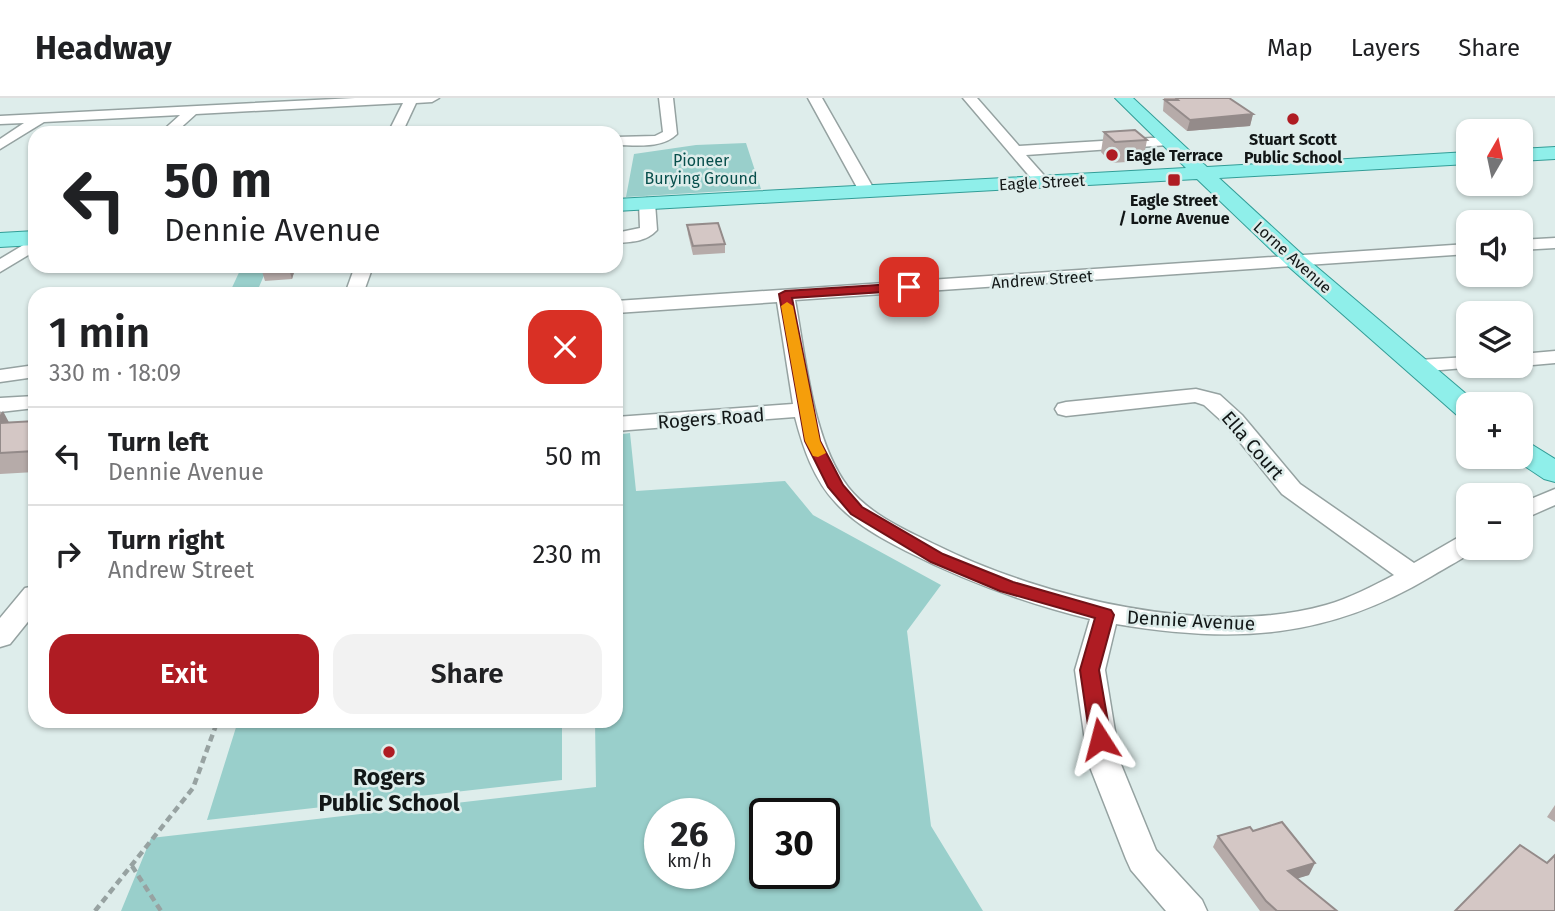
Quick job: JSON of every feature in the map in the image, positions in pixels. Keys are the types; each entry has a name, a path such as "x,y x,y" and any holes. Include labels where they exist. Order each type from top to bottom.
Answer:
{"main road":[{"name":"Lorne Avenue","path":"1123,98 1297,262 1456,399"},
{"path":"1533,154 1555,153"},
{"name":"Eagle Street","path":"623,205 1456,159"},
{"path":"0,240 28,240"},
{"path":"1533,458 1555,473"}],"street":[{"path":"0,120 432,98"},
{"path":"623,141 658,140 670,134 666,98"},
{"path":"816,98 867,191"},
{"path":"970,98 1042,182"},
{"path":"398,126 411,100"},
{"path":"175,126 191,112"},
{"path":"28,126 40,118"},
{"path":"0,145 28,126"},
{"path":"1017,151 1168,141"},
{"path":"623,237 637,236 649,230 647,203"},
{"path":"1533,244 1555,243"},
{"path":"0,267 28,245"},
{"name":"Andrew Street","path":"623,306 1456,249"},
{"name":"Dennie Avenue","path":"785,294 813,441 836,487 856,511 937,558 1006,587 1105,615 1195,623 1266,624 1312,617 1350,607 1413,576 1456,550"},
{"path":"1533,359 1555,357"},
{"path":"1418,366 1456,364"},
{"path":"0,376 28,372"},
{"name":"Ella Court","path":"1066,408 1196,395 1212,400 1256,443 1291,489 1413,576"},
{"name":"Rogers Road","path":"623,423 806,410"},
{"path":"1533,506 1555,496"},
{"path":"0,637 28,603"},
{"path":"1105,615 1090,670 1104,762 1143,859 1189,911"}],"path":[{"path":"96,911 193,788 215,728"},
{"path":"132,866 162,911"}],"green space":[{"name":"Pioneer Burying Ground","path":"746,143 761,189 626,197 634,154 696,145"},
{"path":"239,273 265,273 259,287 232,287"},
{"path":"630,433 636,491 785,481 813,515 941,585 907,631 931,826 983,911 121,911 151,838 596,787 595,728 623,728 623,434"},
{"name":"Rogers Public School","path":"236,728 562,728 562,780 207,820"}],"building":[{"path":"1176,98 1229,98 1253,114 1190,120 1165,100 1178,100"},
{"path":"1135,130 1147,140 1115,142 1104,132"},
{"path":"718,223 725,244 693,246 687,225"},
{"path":"28,421 28,451 0,453 0,423"},
{"path":"1282,822 1315,863 1288,871 1337,911 1277,911 1266,901 1218,836 1250,827 1253,831"},
{"path":"1520,845 1547,863 1555,855 1555,911 1455,911"}],"slow traffic":[{"path":"787,306 806,410 818,453"}],"place":[{"name":"Stuart Scott Public School","path":"1293,119"},
{"name":"Eagle Terrace","path":"1112,155"},
{"name":"Eagle Street / Lorne Avenue","path":"1174,180"},
{"name":"Rogers Public School","path":"389,752"}],"route":[{"path":"909,287 785,294 813,441 836,487 856,511 937,558 1006,587 1105,615 1090,670 1100,739"}]}
